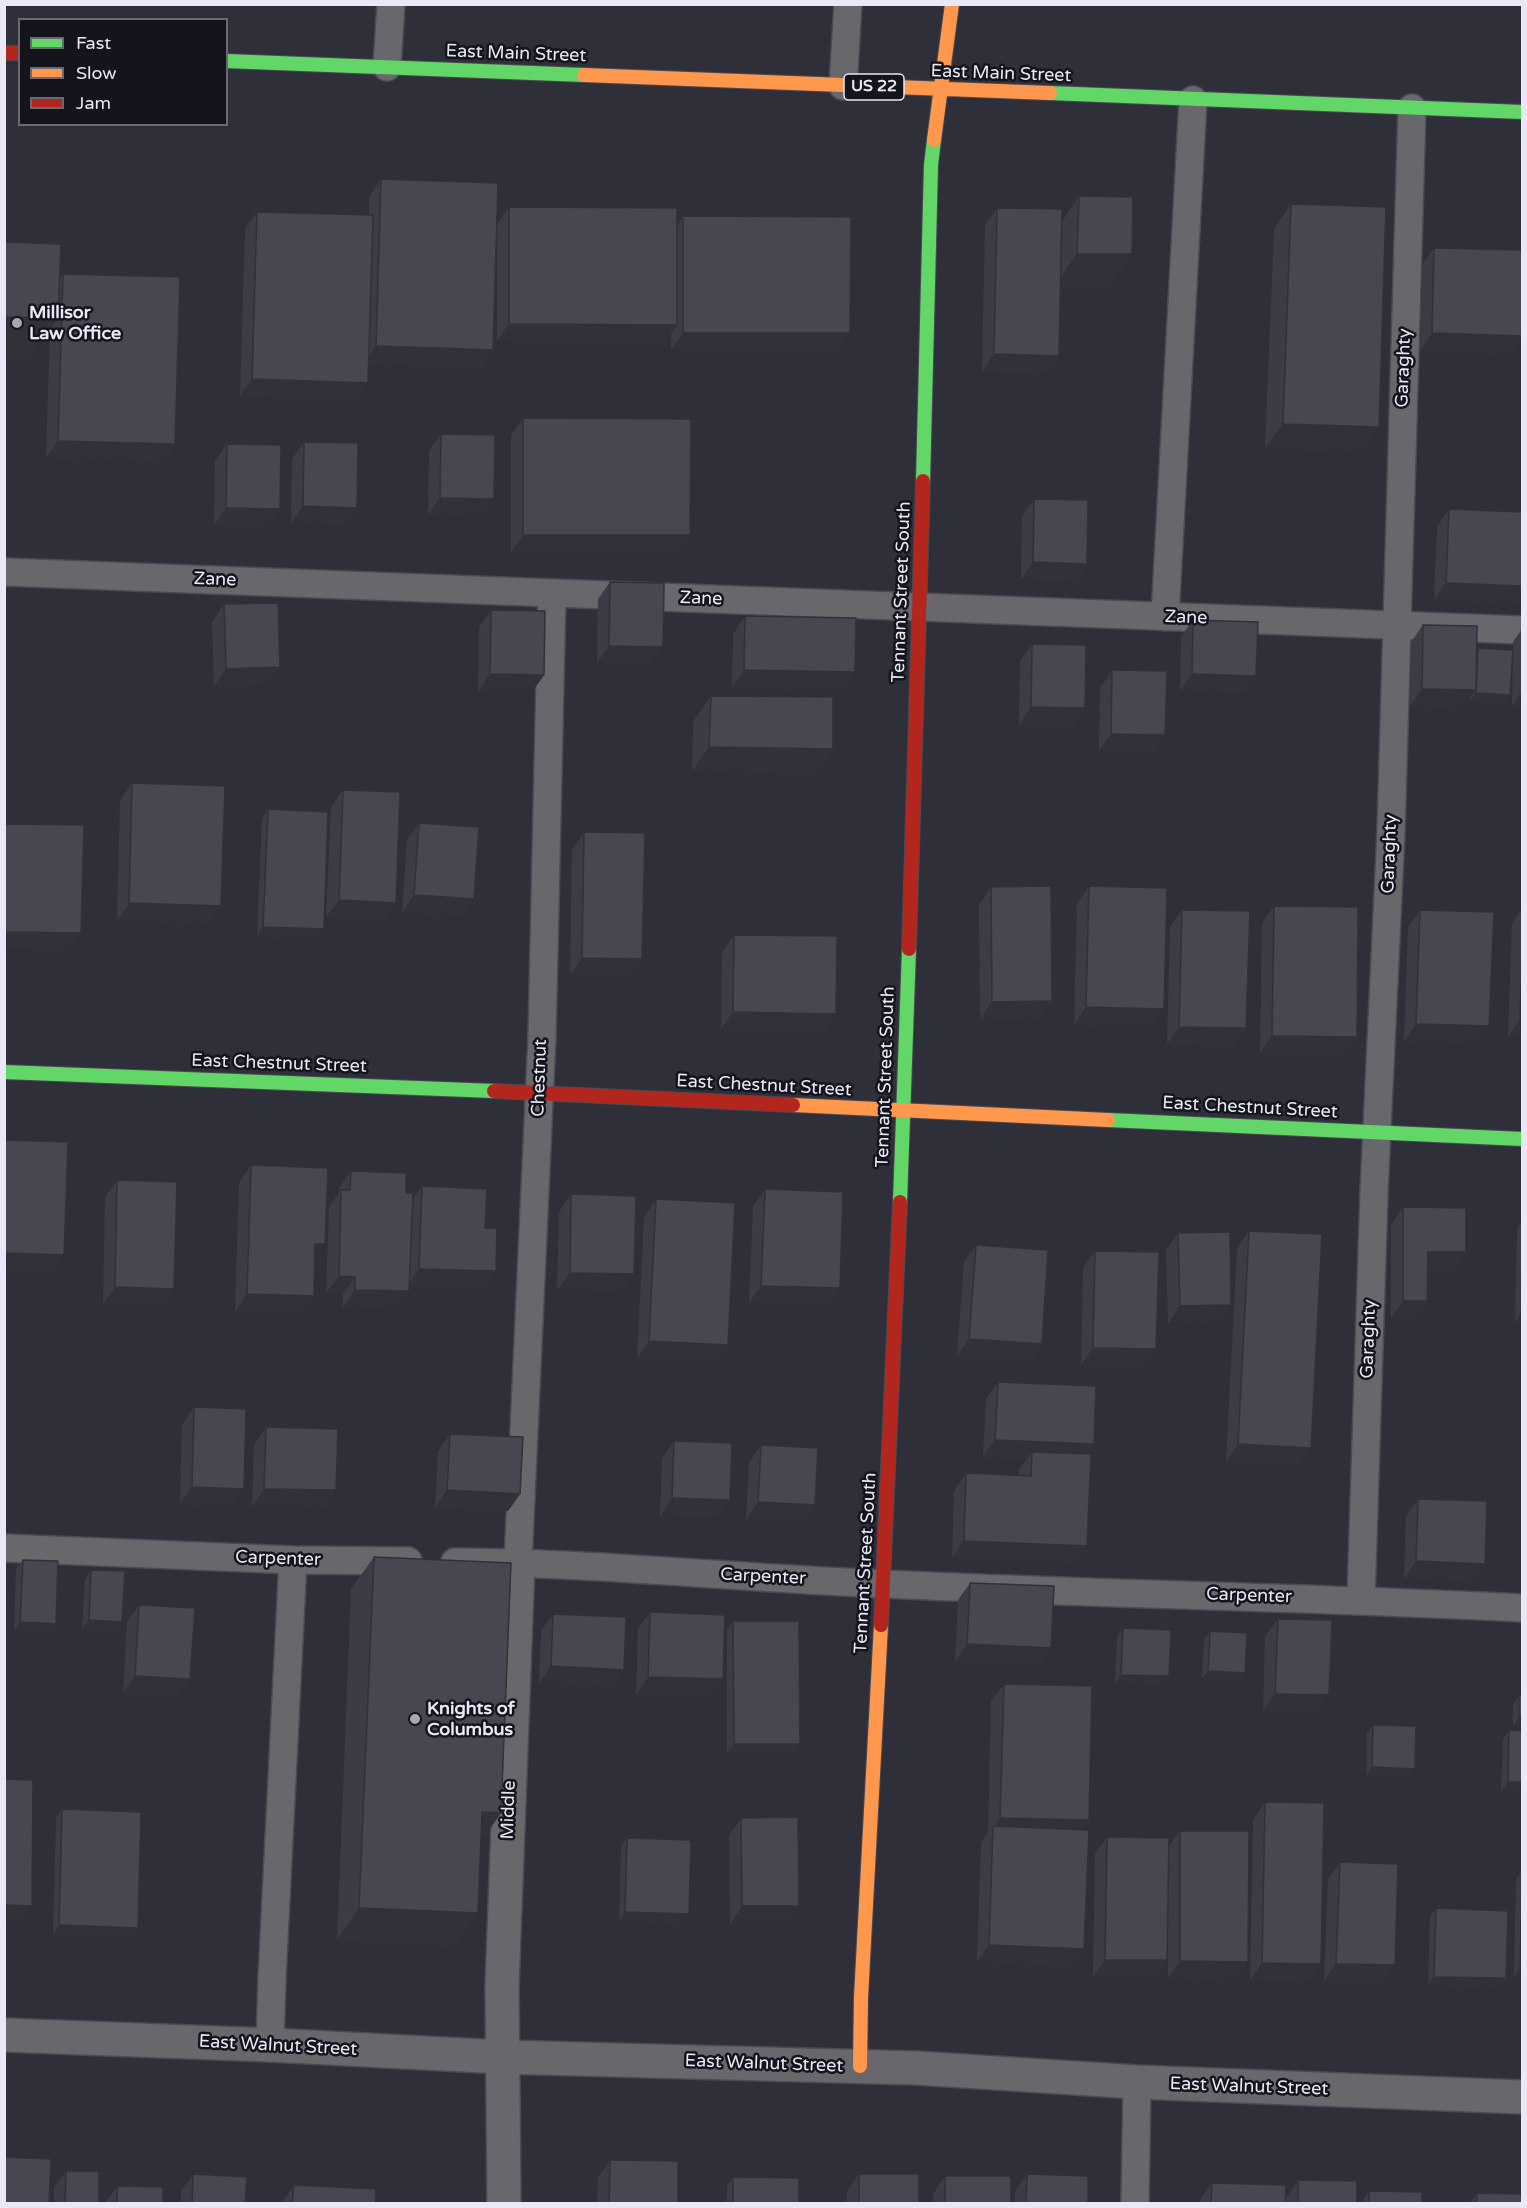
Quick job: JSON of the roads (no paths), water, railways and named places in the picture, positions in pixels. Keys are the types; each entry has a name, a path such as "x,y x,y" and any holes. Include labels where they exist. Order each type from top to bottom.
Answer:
{"street":[{"name":"Tennant Street South","path":"860,2066 861,1997 883,1584 904,1110 921,607 931,165 952,4"},
{"name":"East Main Street","path":"228,61 1522,112"},
{"name":"East Chestnut Street","path":"4,1072 313,1083 1522,1139"},
{"name":"Middle","path":"504,2204 502,1986 518,1562"},
{"name":"East Walnut Street","path":"4,2035 270,2044 502,2057 915,2068 1137,2082 1522,2097"}],"lane":[{"path":"387,67 391,4"},
{"path":"843,86 848,4"},
{"path":"1165,617 1193,100"},
{"name":"Garaghty","path":"1361,1599 1377,1132 1391,831 1412,108"},
{"name":"Zane","path":"4,572 1522,630"},
{"name":"Chestnut","path":"518,1562 542,1036 552,593"},
{"name":"Carpenter","path":"4,1548 293,1560 518,1562 883,1584 1361,1599 1522,1608"},
{"path":"270,2044 293,1560"},
{"path":"1135,2204 1137,2082"}],"place":[{"name":"Millisor Law Office","path":"17,323"},
{"name":"Knights of Columbus","path":"415,1719"}]}
